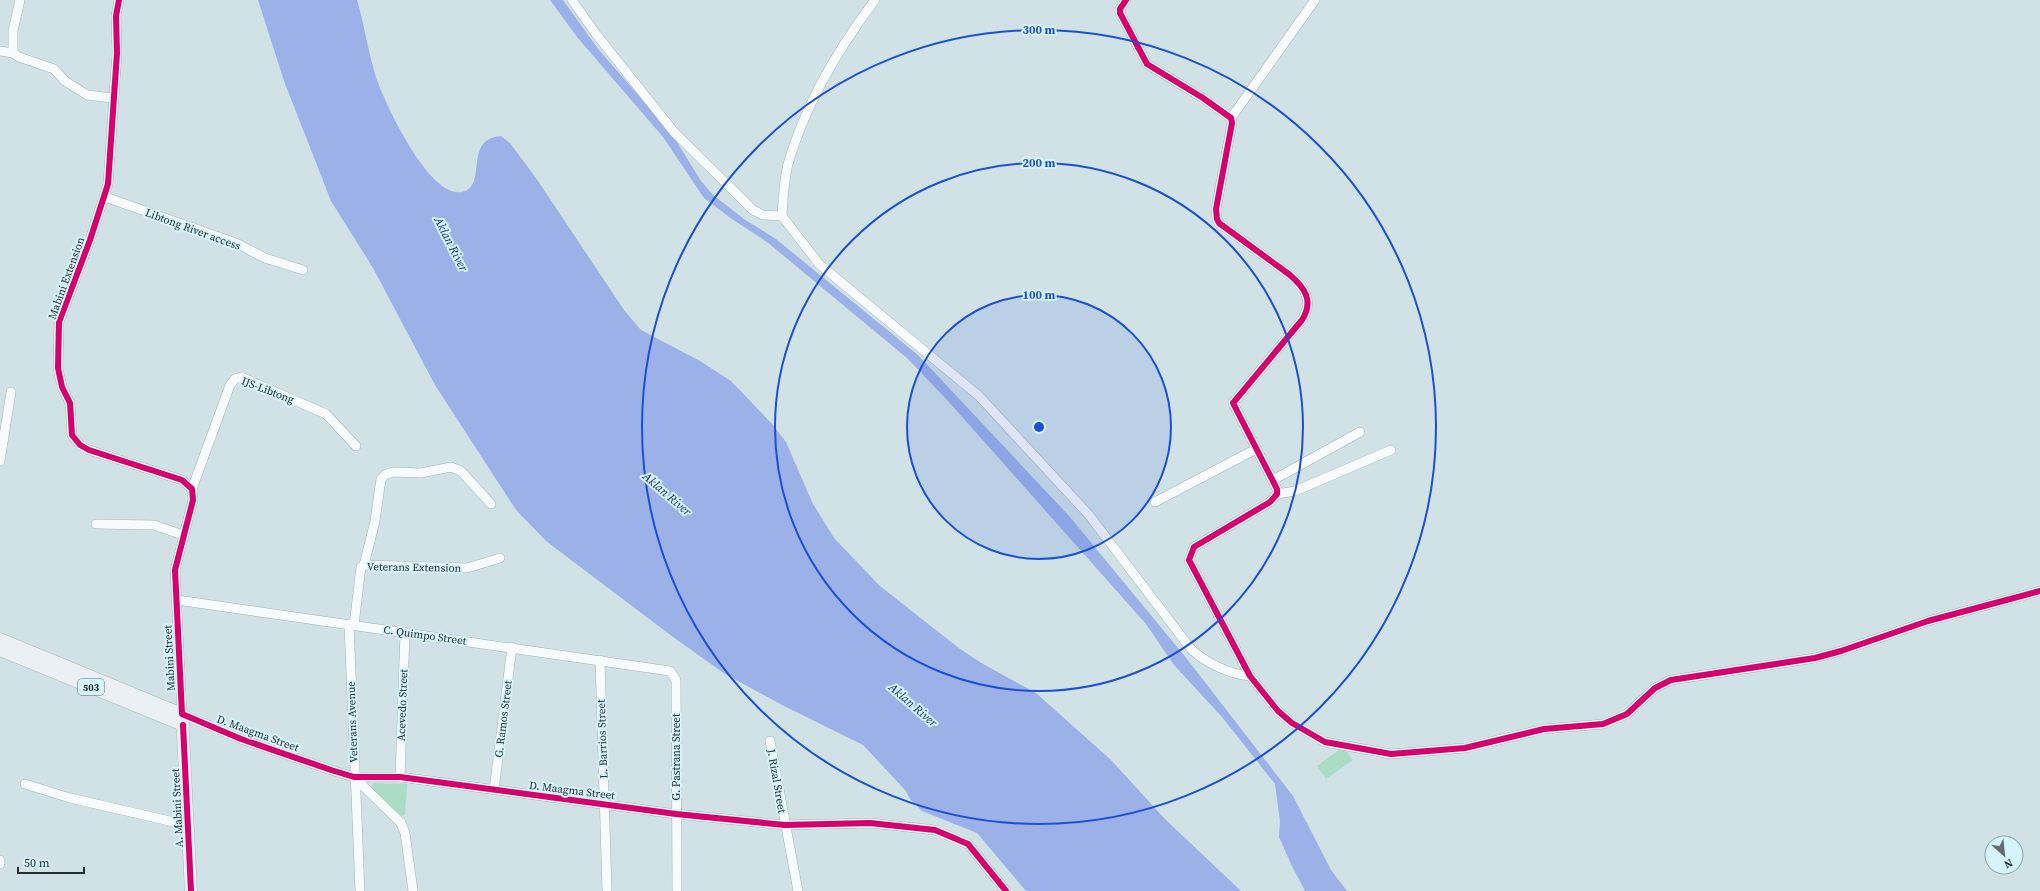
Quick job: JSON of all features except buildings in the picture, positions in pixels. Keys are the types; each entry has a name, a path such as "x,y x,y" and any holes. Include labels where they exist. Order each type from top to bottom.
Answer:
{"main road":[{"name":"503","path":"0,639 182,720"},
{"name":"503","path":"0,650 182,720"},
{"name":"A. Mabini Street","path":"182,720 191,891"}],"street":[{"path":"13,53 13,31 20,0"},
{"name":"Mabini Extension","path":"119,0 116,16 117,53 113,98 110,166 105,197 59,322 58,368 62,387 70,403 72,435 75,440 84,448 182,480 192,489"},
{"path":"572,0 596,34 674,132 753,210 763,215 782,216"},
{"path":"875,0 837,53 806,115 788,165 782,216 819,264 979,396 1089,515 1191,649 1200,657 1236,675 1250,676"},
{"path":"1126,0 1120,9 1120,13 1143,60 1151,67 1203,98 1231,118"},
{"path":"1277,494 1277,489 1273,480 1234,407 1234,400 1302,320 1307,311 1308,301 1299,282 1290,274 1220,223 1217,219 1216,209 1232,123 1231,118 1315,0"},
{"path":"0,51 13,53 19,57 54,69 65,80 87,95 113,98"},
{"name":"Libtong River access","path":"105,197 236,242 265,258 302,270"},
{"name":"IJS-Libtong","path":"192,489 230,385 235,379 241,377 326,414 356,446"},
{"path":"0,461 12,392"},
{"path":"1273,480 1360,432"},
{"path":"1155,502 1256,449"},
{"path":"1391,450 1295,491 1277,494 1270,502 1194,547 1189,560 1250,676 1278,711 1292,723 1312,736 1336,745 1391,754 1465,748 1544,729 1603,724 1627,714 1661,684 1678,678 1698,677 1808,660 1841,652 1928,621 2040,591"},
{"path":"364,565 375,520 381,479 385,475 392,472 422,473 451,467 461,471 491,504"},
{"path":"177,600 175,570 193,500 192,489"},
{"path":"96,524 154,525 183,535"},
{"name":"Veterans Extension","path":"351,624 361,567 364,565 467,568 500,558"},
{"name":"C. Quimpo Street","path":"177,600 667,669 673,673"},
{"name":"Mabini Street","path":"177,600 182,720"},
{"name":"Veterans Avenue","path":"351,624 354,776 360,891"},
{"name":"Acevedo Street","path":"400,777 405,632"},
{"name":"G. Ramos Street","path":"494,790 512,647"},
{"name":"L. Barrios Street","path":"600,660 606,891"},
{"name":"G. Pastrana Street","path":"673,673 677,684 676,891"},
{"name":"D. Maagma Street","path":"182,720 194,721 330,770 354,776 400,777 676,814 785,825 870,823 935,830 968,844 1006,891"},
{"name":"J. Rizal Street","path":"770,741 798,891"},
{"path":"354,776 393,813 401,823 405,833 413,891"},
{"path":"25,784 70,798 187,825"}],"green space":[{"path":"1343,747 1353,760 1326,779 1317,766"},
{"path":"373,783 407,784 405,815 402,816 372,791"}],"water":[{"name":"Aklan River","path":"258,0 357,0 375,74 387,104 409,145 422,165 436,180 449,190 462,192 470,188 474,181 482,145 489,139 501,136 510,143 536,178 624,310 641,330 700,361 731,381 773,425 786,442 812,502 834,538 880,586 960,649 983,664 1036,693 1111,760 1165,819 1241,891 1026,891 977,833 922,811 910,799 906,791 863,745 782,705 725,674 673,637 546,541 516,510 435,385 373,268 331,201 284,81"},
{"path":"550,0 563,0 599,50 672,134 701,181 713,195 744,219 776,239 918,355 1070,517 1187,659 1293,796 1331,870 1347,891 1305,891 1279,837 1280,821 1275,784 1222,717 1174,665 1146,624 948,401 907,358 767,242 729,217 704,198 663,137 577,37"}],"cycle path":[{"path":"119,0 116,16 117,53 108,184 90,240 59,322 58,368 62,387 70,403 72,435 80,445 89,450 182,480 192,489 193,500 175,570 182,714 241,739 354,777 400,777 676,814 785,825 870,823 935,830 968,844 1006,891"},
{"path":"1126,0 1120,9 1120,13 1147,64 1203,98 1231,118 1232,123 1216,209 1219,223 1290,275 1300,285 1306,295 1307,307 1306,313 1302,320 1233,403 1277,489 1277,494 1270,502 1194,547 1189,560 1250,676 1278,711 1292,723 1325,742 1391,754 1465,748 1544,729 1603,724 1627,714 1655,688 1671,680 1815,658 1841,651 1928,621 2040,591"},
{"path":"183,725 191,891"}]}
